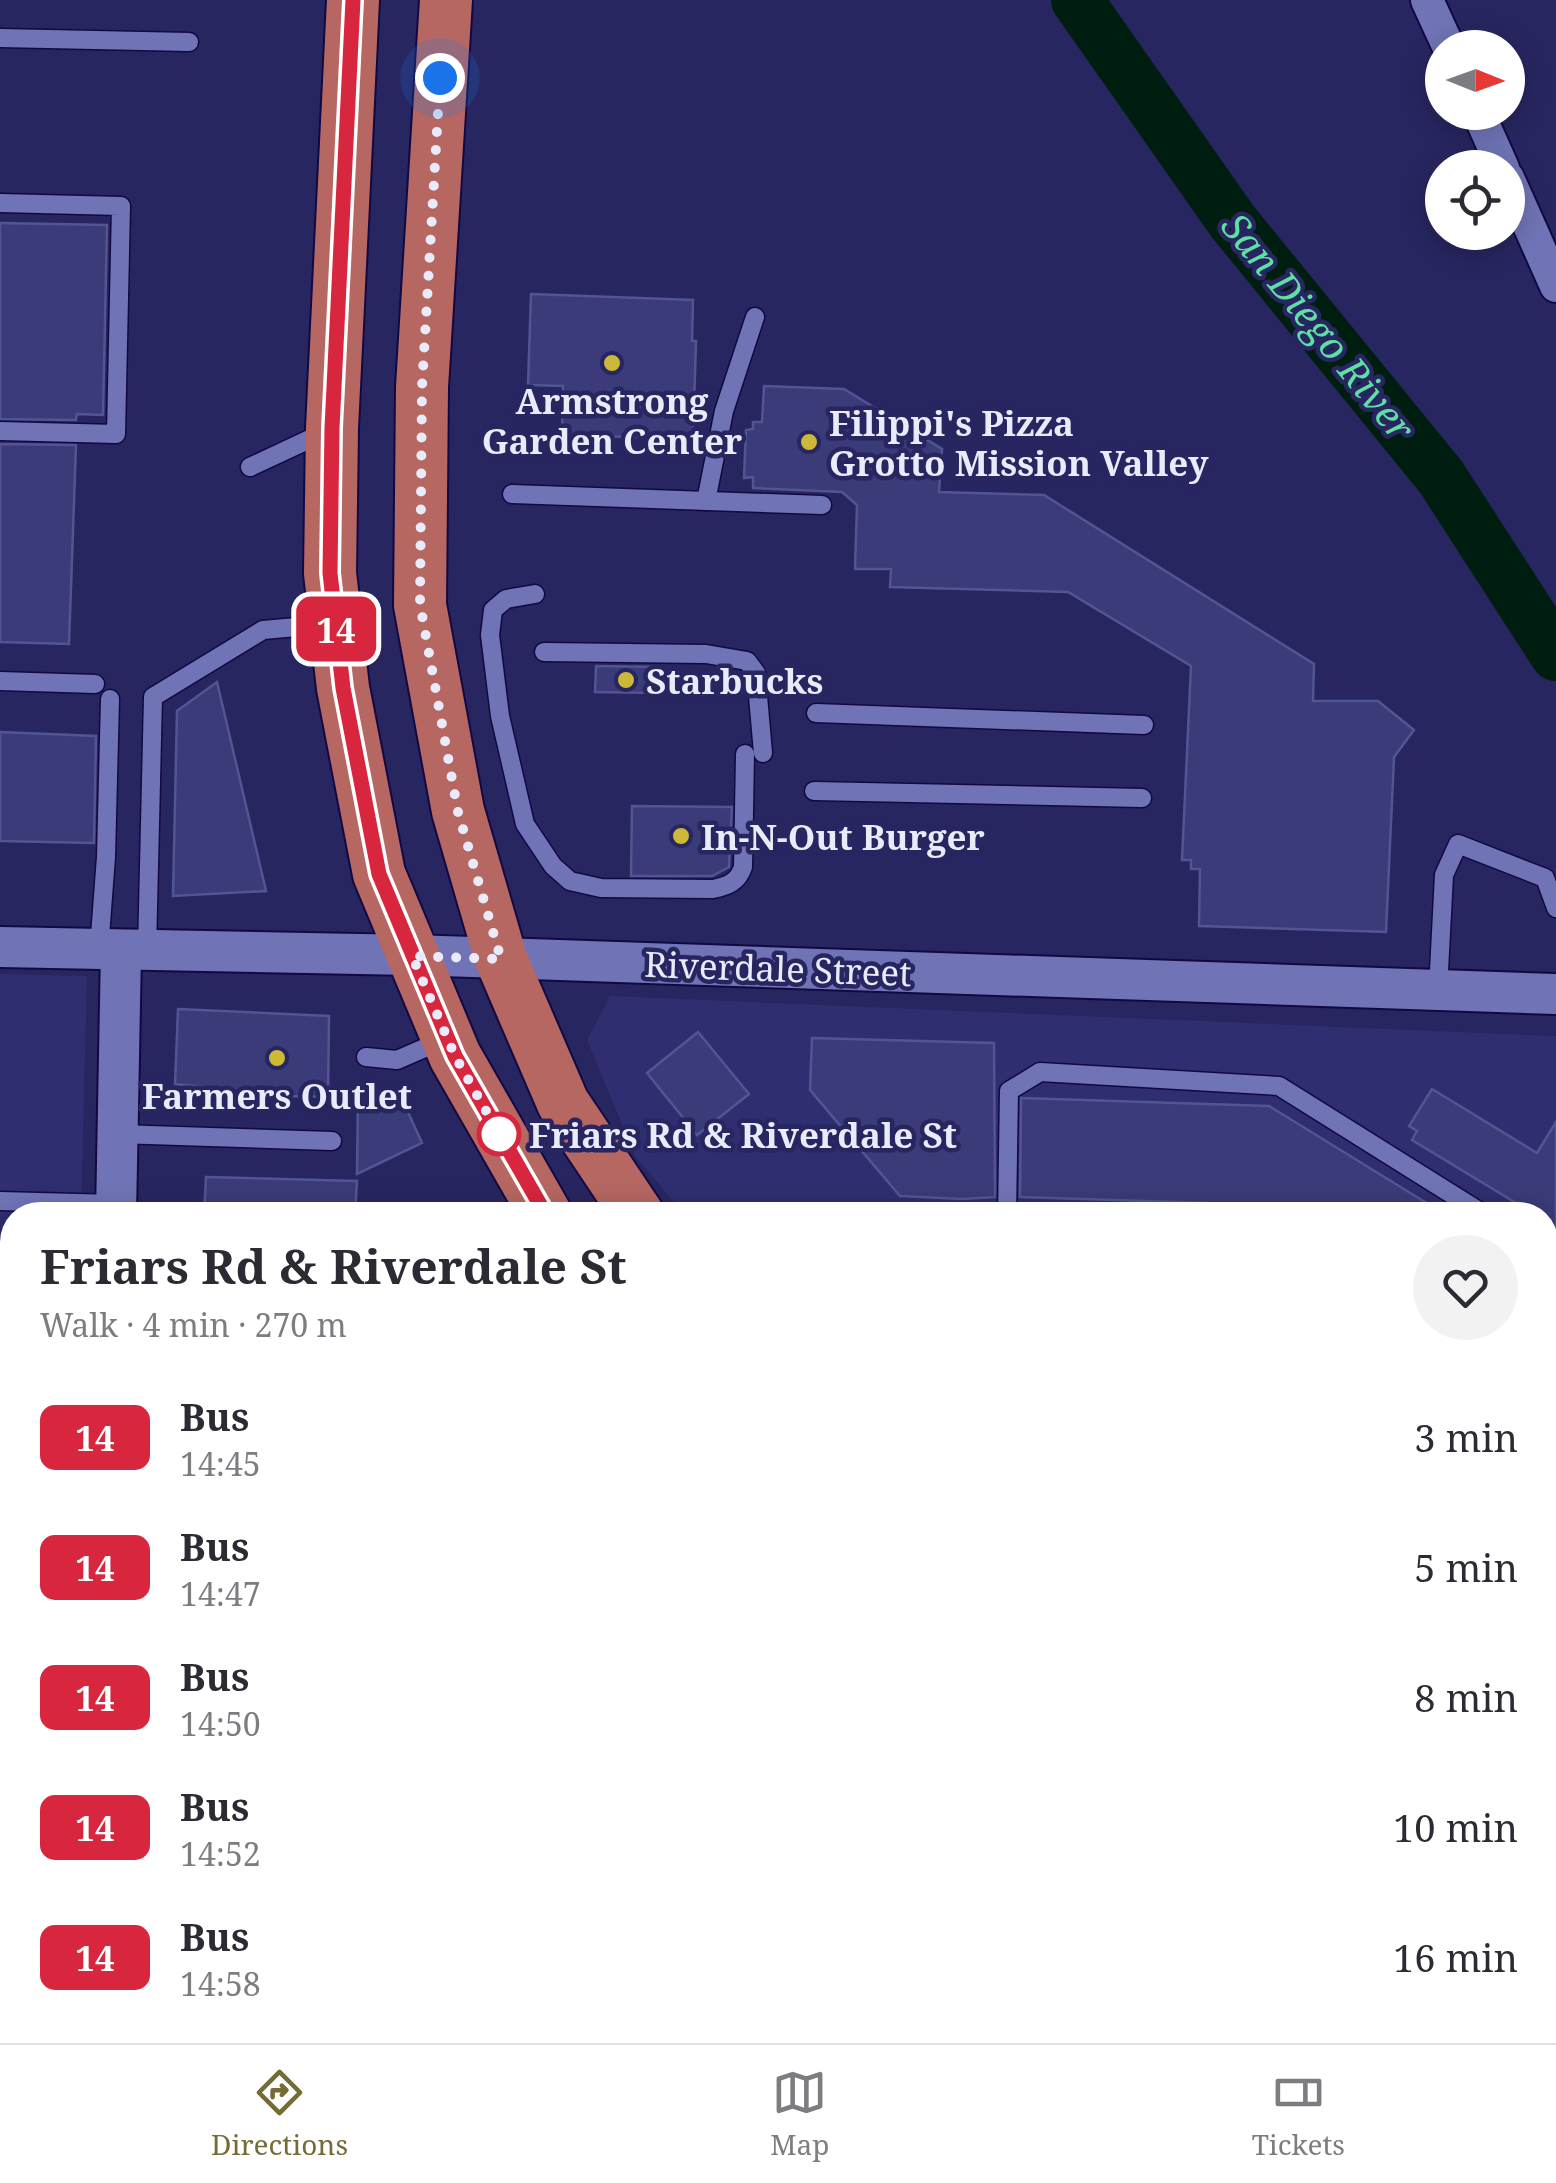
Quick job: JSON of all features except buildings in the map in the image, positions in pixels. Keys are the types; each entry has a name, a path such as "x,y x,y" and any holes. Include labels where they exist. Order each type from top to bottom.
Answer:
{"main road":[{"path":"353,0 332,428 330,573 343,688 379,874 448,1038 539,1202"},
{"path":"446,0 422,387 420,604 458,812 501,959 564,1103 629,1202"}],"street":[{"path":"1427,0 1441,30"},
{"path":"1525,216 1556,286"},
{"name":"Riverdale Street","path":"0,947 412,956 1556,994"},
{"path":"116,1202 122,950"}],"lane":[{"path":"0,38 189,42"},
{"path":"0,203 121,206 116,434 0,430"},
{"path":"706,501 724,412 754,317"},
{"path":"250,466 332,428"},
{"path":"512,494 822,505"},
{"path":"535,594 506,599 493,610 490,635 500,716 525,824 552,866 570,881 601,888 728,886 740,876 743,867 754,753 756,673 746,660 706,654 544,652"},
{"path":"122,950 153,697 263,630 336,623"},
{"path":"0,681 95,684"},
{"path":"110,698 106,857 122,950"},
{"path":"816,713 1144,725"},
{"path":"814,792 1142,798"},
{"path":"1438,990 1444,875 1458,844 1545,878 1556,908"},
{"path":"366,1058 397,1060 448,1038"},
{"path":"1007,1202 1010,1091 1040,1072 1279,1086 1465,1202"},
{"path":"118,1134 332,1141"}],"shaded area":[{"path":"0,974 87,976 81,1202 0,1202"},
{"path":"610,996 1556,1036 1556,1202 674,1202 635,1156 587,1040"}],"waterway":[{"name":"San Diego River","path":"1077,0 1233,222 1441,477 1556,655"}],"bus line":[{"name":"14","path":"353,0 332,388 330,573 343,688 379,874 455,1056 539,1202"}],"place":[{"name":"Armstrong Garden Center","path":"612,363"},
{"name":"Filippi's Pizza Grotto Mission Valley","path":"809,442"},
{"name":"Starbucks","path":"626,680"},
{"name":"In-N-Out Burger","path":"681,836"},
{"name":"Farmers Outlet","path":"277,1058"},
{"name":"Friars Rd & Riverdale St","path":"499,1134"}],"route":[{"path":"440,78 422,387 420,604 458,812 501,959 412,956 455,1056 499,1134"}]}
